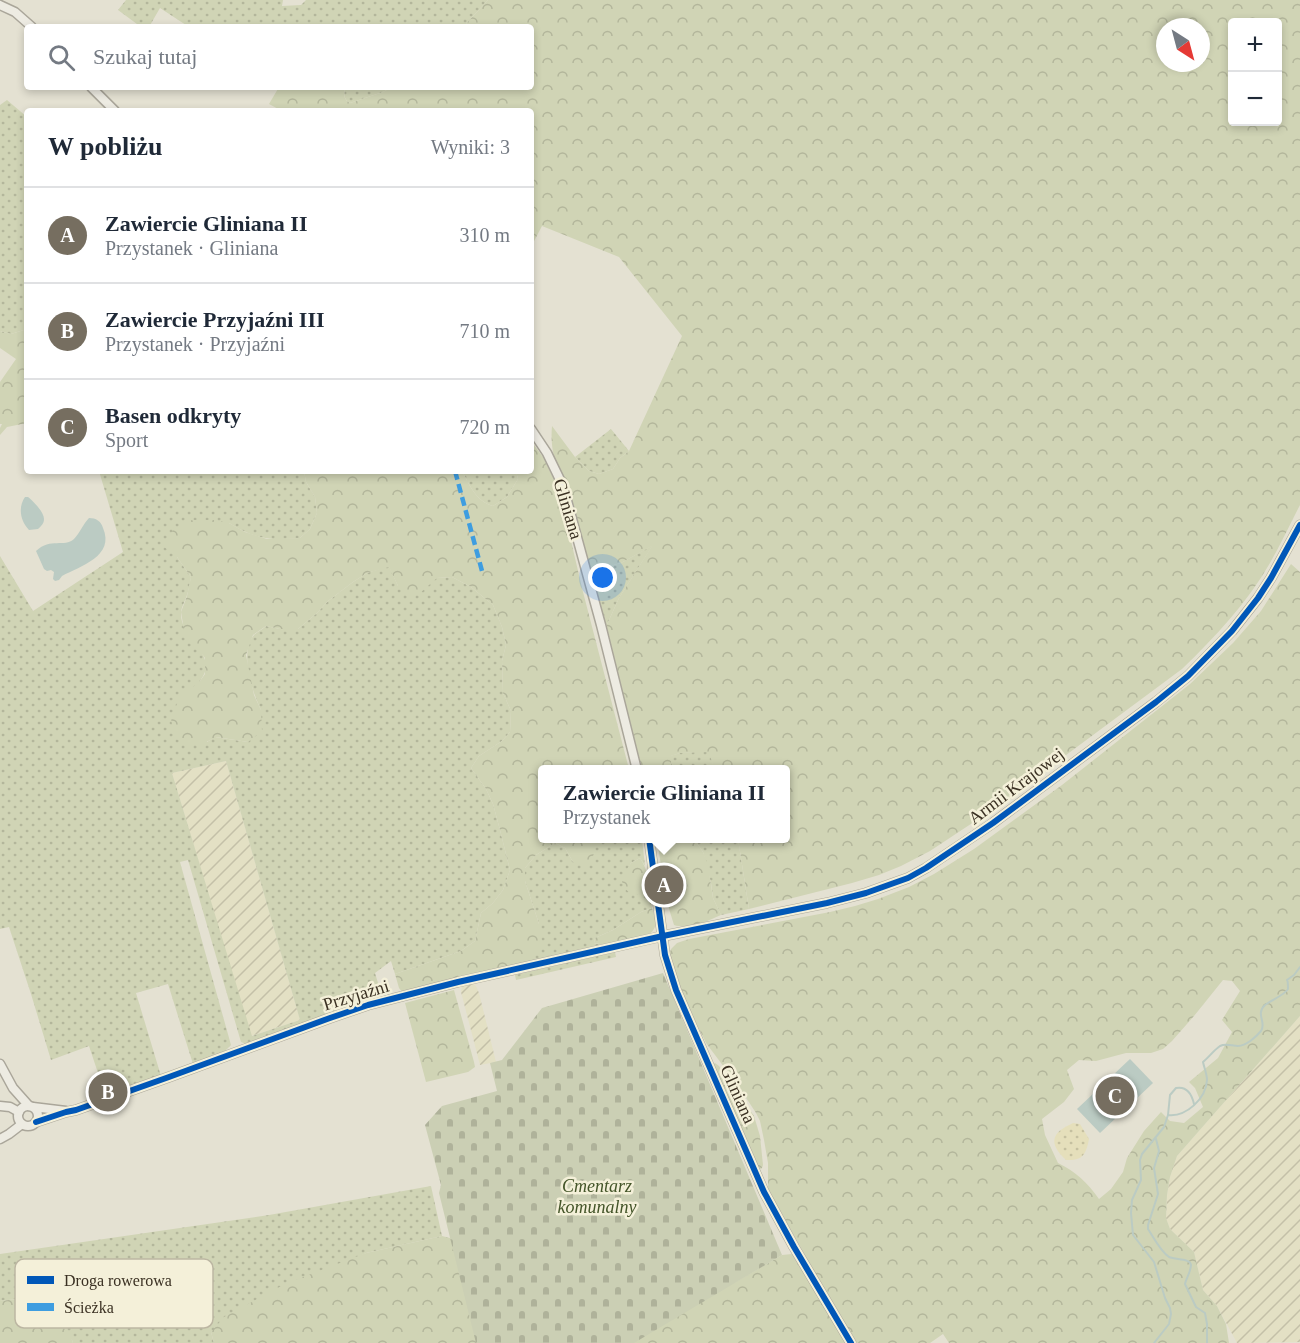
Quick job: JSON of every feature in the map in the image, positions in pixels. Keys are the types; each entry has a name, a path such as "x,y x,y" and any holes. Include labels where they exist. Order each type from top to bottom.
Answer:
{"street":[{"path":"0,5 15,12 29,24"},
{"path":"95,90 112,108"},
{"name":"Gliniana","path":"534,434 547,453 563,486 604,636 636,765"},
{"name":"Armii Krajowej","path":"663,936 866,893 908,878 942,857 993,823 1156,702 1211,654 1232,632 1258,598 1300,525"},
{"name":"Gliniana","path":"650,843 665,955 676,990 764,1192 851,1343"},
{"name":"Przyjaźni","path":"36,1122 76,1110 359,1008 455,983 663,936"},
{"path":"0,1064 13,1088 38,1115 36,1122 29,1126 22,1124 18,1118 13,1088"},
{"path":"0,1106 15,1110 31,1106"},
{"name":"Przyjaźni","path":"31,1106 66,1112"},
{"path":"0,1139 22,1124"}],"shaded area":[{"path":"25,497 35,504 44,516 42,525 38,529 29,530 24,522 21,509"},
{"path":"89,518 98,520 102,526 104,546 94,559 55,581 54,572 44,569 36,551 47,544 70,542"},
{"path":"226,761 300,1020 251,1036 172,773"},
{"path":"471,982 479,993 496,1062 480,1065 461,992 462,986"},
{"path":"1300,1016 1300,1342 1237,1343 1217,1306 1203,1290 1194,1252 1170,1229 1166,1218 1170,1177 1177,1156"},
{"path":"1130,1059 1153,1083 1100,1133 1077,1109"}],"green space":[{"path":"126,0 283,0 282,6 301,5 306,0 488,0 466,24 184,24 160,8 151,24 137,24 118,10"},
{"path":"488,0 1300,0 1300,505 1274,556 1241,606 1182,669 992,810 930,851 879,875 749,909 739,843 790,843 790,765 713,765 709,752 680,753 671,756 672,765 641,765 605,629 619,598 652,546 621,563 591,571 576,515 557,468 552,448 552,426 575,457 589,471 599,474 613,469 620,458 629,451 682,336 619,257 542,226 534,241 534,108 276,108 269,104 277,90 345,90 345,98 350,103 387,90 534,90 534,24 466,24"},
{"path":"345,90 387,90 350,103 344,94"},
{"path":"7,100 24,114 24,330 11,334 0,331 0,105"},
{"path":"24,330 24,424 7,427 0,435 2,424 0,424 0,382 16,359 0,348 0,331 11,334"},
{"path":"611,429 629,451 620,458 613,469 599,474 589,471 575,457"},
{"path":"534,445 543,457 559,490 628,765 538,765 538,843 555,843 536,855 525,868 525,881 539,924 542,943 531,958 517,966 402,992 395,974 461,951 475,941 481,913 503,890 510,870 493,804 486,789 471,768 479,756 502,741 510,732 511,711 503,693 502,661 506,645 493,605 471,587 452,577 437,578 420,593 406,595 398,586 389,567 367,573 328,601 298,629 266,626 253,635 246,655 254,695 261,710 262,731 248,742 216,737 200,744 190,743 174,738 171,718 179,699 205,674 205,658 184,630 181,612 191,577 177,557 163,546 173,530 193,520 229,523 245,532 267,539 300,538 310,529 317,513 315,497 306,482 305,474 464,474 478,497 493,506 507,497 518,479 517,474 534,474"},
{"path":"100,474 305,474 306,482 315,497 317,513 310,529 300,538 263,538 247,533 229,523 177,557 191,577 181,611 182,623 206,663 200,681 207,742 215,737 248,742 261,710 248,672 248,652 254,635 266,626 298,629 353,582 367,573 389,566 398,586 452,577 471,587 493,605 502,627 506,645 502,661 503,693 511,711 510,732 502,741 479,756 471,768 486,789 493,804 510,870 503,890 481,913 475,941 461,951 395,974 391,961 375,973 381,993 369,1000 246,1044 241,1042 188,860 180,862 231,1045 225,1051 193,1064 168,984 136,993 161,1076 105,1094 89,1046 51,1060 9,927 0,929 0,556 33,611 123,552","holes":["226,761 300,1020 252,1036 172,773"]},
{"path":"464,474 517,474 518,479 507,497 493,506 482,501"},
{"path":"653,545 619,598 605,629 591,571 621,563"},
{"path":"1291,564 1300,572 1300,1016 1177,1156 1167,1195 1166,1218 1170,1229 1194,1252 1203,1290 1217,1306 1226,1324 1229,1343 949,1343 943,1334 930,1343 857,1343 768,1189 768,1163 760,1121 739,1087 706,1043 679,988 669,955 671,949 677,943 689,939 855,906 909,887 934,874 974,849 1062,785 1190,684 1233,643 1261,611","holes":["1223,980 1232,981 1240,991 1222,1020 1232,1032 1218,1058 1189,1082 1195,1088 1203,1107 1184,1123 1170,1121 1161,1112 1144,1131 1127,1158 1123,1172 1111,1189 1099,1199 1081,1178 1058,1163 1045,1135 1042,1119 1064,1102 1074,1089 1067,1070 1079,1060 1096,1061 1126,1053 1151,1053 1163,1049"]},
{"path":"710,751 713,765 672,765 670,756"},
{"path":"555,843 565,848 573,862 595,853 595,843 642,843 645,866 640,858 631,863 627,871 647,889 649,882 652,908 595,938 594,943 602,945 517,966 539,924 525,881 525,868 536,855"},
{"path":"555,843 595,843 595,853 587,864 573,862 565,848"},
{"path":"658,843 697,843 708,865 713,898 721,915 692,926 674,925 666,899"},
{"path":"697,843 739,843 749,909 721,915 713,898 703,852"},
{"path":"640,858 648,881 642,893 636,895 625,888 621,878 631,863"},
{"path":"652,908 656,924 651,933 615,943 594,943 595,938"},
{"path":"615,952 616,957 516,980 515,975"},
{"name":"Cmentarz komunalny","path":"663,973 782,1255 634,1343 476,1343 439,1193 441,1185 425,1125 442,1106 497,1091 490,1063 502,1060 542,1008"},
{"path":"454,990 475,1067 468,1072 426,1082 405,1003"},
{"path":"715,1063 754,1116 760,1136 763,1165 760,1169 714,1067"},
{"path":"431,1186 442,1236 366,1253 211,1332 214,1343 73,1343 56,1328 213,1328 213,1259 15,1259 15,1299 0,1301 0,1254 269,1215"},
{"path":"454,1228 734,1283 782,1255 792,1254 846,1343 214,1343 211,1332 224,1317 285,1284 366,1253 442,1236 450,1238"},
{"path":"15,1299 15,1328 64,1328 73,1343 0,1343 0,1301"}],"sand":[{"path":"1073,1123 1080,1124 1089,1139 1083,1156 1066,1160 1056,1148 1054,1139 1060,1131"}],"waterway":[{"path":"1154,1343 1169,1324 1171,1314 1154,1262 1133,1235 1132,1200 1141,1180 1142,1154 1164,1127 1168,1115 1188,1110 1203,1094 1207,1080 1203,1062 1220,1046 1241,1046 1256,1036 1263,1025 1262,1008 1287,991 1287,980 1300,967"},
{"path":"1168,1115 1170,1095 1176,1088 1183,1088 1188,1092 1194,1104"},
{"path":"1156,1139 1159,1151 1154,1168 1158,1194 1148,1229 1160,1248 1169,1257 1190,1263 1185,1284 1196,1307 1205,1313 1207,1343"}],"marked path":[{"path":"456,474 482,571"}],"cycle path":[{"path":"36,1122 76,1110 368,1005 458,982 663,936 827,903 866,893 908,878 993,823 1188,676 1232,631 1258,598 1300,525"},
{"path":"650,843 665,955 676,990 764,1192 851,1343"}],"place":[{"name":"Zawiercie Gliniana II","path":"664,885"},
{"name":"Zawiercie Przyjaźni III","path":"108,1092"},
{"name":"Basen odkryty","path":"1115,1096"}]}
